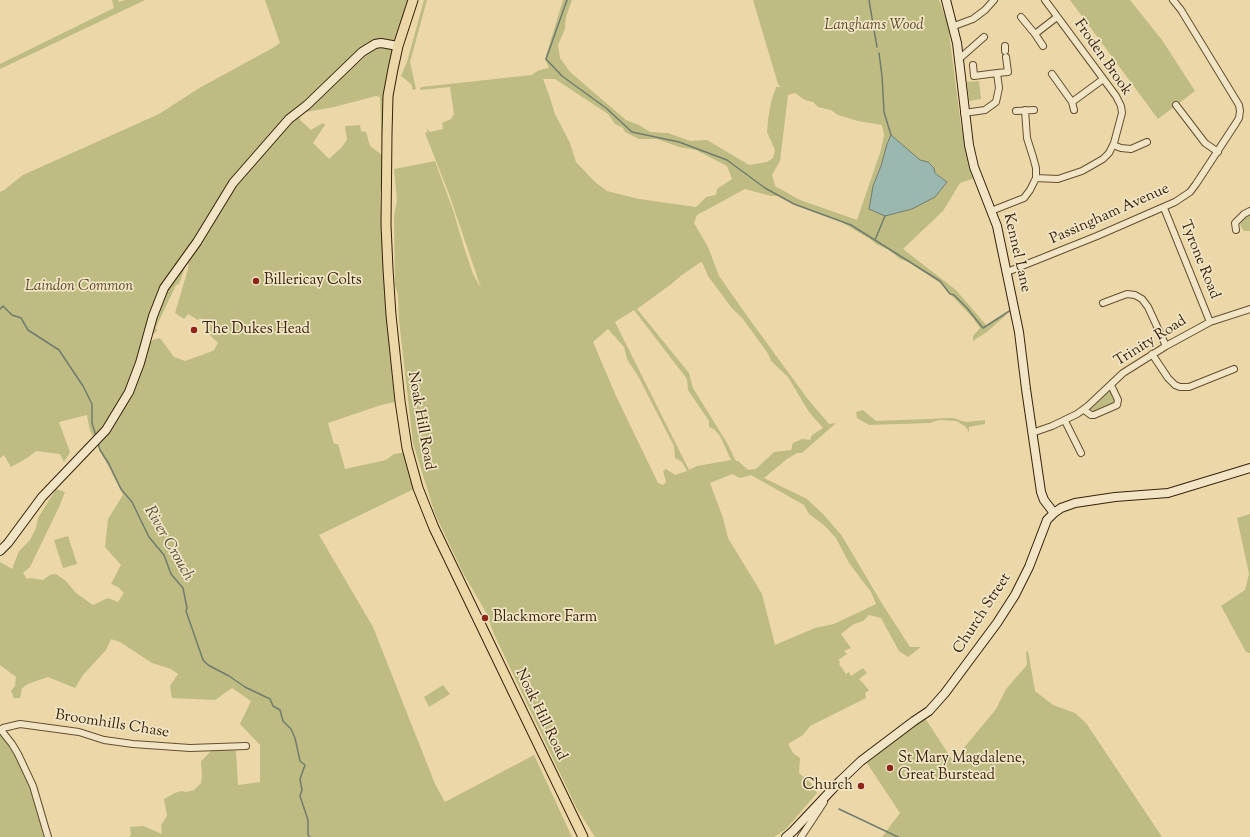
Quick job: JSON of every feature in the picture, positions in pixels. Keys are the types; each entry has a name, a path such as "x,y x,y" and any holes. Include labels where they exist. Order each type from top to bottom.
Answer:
{"main road":[{"name":"Noak Hill Road","path":"414,0 398,46 388,96 386,225 391,315 401,414 408,452 418,488 434,528 583,837"}],"street":[{"name":"Kennel Lane","path":"946,0 954,26 968,145 974,167 1000,235 1019,332 1041,492 1044,500 1054,513"},
{"path":"954,26 972,20 985,10 994,0"},
{"name":"Froden Brook","path":"1036,178 1058,179 1082,171 1103,159 1109,153 1113,145 1121,120 1121,106 1116,96 1102,80 1045,0"},
{"name":"Passingham Avenue","path":"1007,272 1176,202 1190,192 1196,184 1239,118 1239,105 1182,10 1173,0"},
{"path":"1021,17 1043,46"},
{"name":"Froden Brook","path":"1035,34 1058,17"},
{"path":"959,59 984,37"},
{"path":"0,551 8,543 42,497 106,430 129,392 140,363 153,316 164,288 189,255 233,183 289,118 307,105 362,52 375,44 381,43 398,46"},
{"path":"973,65 974,76 1008,72 1005,52"},
{"path":"964,113 986,110 996,102 999,88 998,73"},
{"path":"1052,74 1072,102 1074,110"},
{"path":"1072,102 1102,80"},
{"path":"1176,105 1205,143 1218,152"},
{"path":"992,211 1024,198 1036,178 1036,168 1027,138 1025,110"},
{"path":"1016,111 1034,110"},
{"path":"1113,145 1131,149 1147,142"},
{"name":"Tyrone Road","path":"1164,208 1210,322"},
{"path":"1236,230 1235,223 1244,214 1250,211"},
{"path":"1103,303 1127,294 1135,295 1142,299 1148,307 1166,346"},
{"name":"Trinity Road","path":"1032,433 1065,421 1084,410 1123,373 1166,346 1210,322 1250,309"},
{"path":"1152,354 1168,378 1175,385 1180,387 1189,387 1234,369"},
{"path":"1084,410 1087,413 1094,415 1117,405 1118,400 1111,385"},
{"path":"1065,421 1081,453"},
{"path":"1054,513 1061,508 1075,503 1114,497 1137,497 1168,493 1250,468"},
{"name":"Church Street","path":"786,837 861,761 929,711 945,693 997,623 1015,595 1029,567 1047,520 1054,513"},
{"name":"Broomhills Chase","path":"48,837 33,786 18,754 0,730 3,728 20,724 79,732 104,740 185,748 246,746"},
{"path":"801,837 827,798 827,794"}],"green space":[{"path":"112,0 118,0 119,2 125,0 145,0 0,69 0,64 114,8"},
{"name":"Laindon Common","path":"265,0 414,0 393,69 384,177 380,193 385,304 395,402 381,405 328,423 334,444 338,444 345,469 386,460 394,454 408,452 418,487 319,535 373,627 435,784 445,802 534,755 572,837 129,837 131,835 130,827 143,826 162,834 161,825 167,816 164,799 181,791 186,792 194,790 201,783 201,761 215,747 236,751 238,785 260,782 260,745 240,724 251,701 232,688 215,700 172,698 170,686 178,674 171,669 152,663 120,642 111,639 106,650 83,675 75,688 48,677 30,683 22,688 20,698 14,698 11,691 15,686 16,677 0,665 0,562 12,569 19,551 30,540 36,528 38,518 56,489 65,492 30,567 23,573 27,579 43,580 50,575 56,574 66,581 76,593 93,605 108,598 118,602 124,593 118,587 111,584 121,565 105,547 108,519 123,495 90,431 87,415 59,422 70,452 64,462 60,454 36,451 11,467 4,455 0,458 0,192 23,175 159,114 201,87 280,43","holes":["376,96 380,97 382,155 370,146 366,132 361,131 360,125 345,126 347,140 329,159 313,143 325,125 323,123 311,130 300,120 300,113 334,107","189,256 188,269 175,313 184,319 188,314 198,320 200,318 211,324 207,332 218,343 214,350 185,361 174,357 160,338 153,340 145,347 147,339 157,331 156,327 176,285 179,284 185,267 184,263"]},
{"path":"424,0 427,0 410,62 416,89 413,90 411,84 401,76 407,62"},
{"name":"Langhams Wood","path":"563,0 572,0 566,17 565,29 558,45 560,58 570,72 626,120 639,125 650,132 668,133 690,141 707,140 749,165 767,162 773,158 775,150 767,132 768,120 771,102 776,87 781,87 778,84 753,0 939,0 948,25 961,126 974,178 960,183 943,211 903,249 956,290 987,326 1005,313 1006,315 988,331 973,341 973,336 980,328 972,317 940,283 909,262 900,259 889,250 876,244 838,220 794,204 780,196 771,196 745,189 697,215 694,223 708,247 719,276 750,320 807,398 829,424 836,423 802,453 797,453 787,459 764,478 807,499 824,515 842,536 881,602 910,647 921,647 908,657 899,651 881,618 869,615 863,621 854,624 841,634 851,648 844,651 847,654 838,660 840,661 839,664 846,674 849,672 851,676 863,668 867,673 859,679 869,690 865,693 866,698 810,726 803,735 788,744 793,753 800,758 799,773 812,784 817,793 786,829 774,837 595,837 576,807 494,634 487,614 463,573 435,514 413,443 399,320 398,295 395,285 394,216 397,200 394,169 435,161 454,213 473,274 481,288 449,194 425,133 428,132 426,128 430,132 443,129 442,123 451,119 454,114 450,87 420,90 421,87 532,75 539,70 549,68 545,59","holes":["543,79 555,79 608,114 615,124 623,128 625,132 639,139 657,139 679,147 696,150 727,166 732,179 717,189 716,195 706,197 696,207 639,199 607,191 595,182 576,162 570,143 555,114","795,93 805,100 813,102 818,107 831,110 838,115 858,121 882,125 884,135 881,150 857,220 800,200 775,186 772,175 780,161 788,95","891,135 920,160 928,162 934,167 935,172 947,182 935,197 899,213 892,214 869,209 873,186","701,262 708,276 731,307 743,319 767,352 772,362 788,377 809,412 823,428 812,435 810,440 802,439 793,443 791,450 774,452 756,469 748,470 736,461 727,443 693,388 689,373 637,309","634,310 687,379 688,390 709,421 709,427 714,429 720,436 731,460 697,466 689,470 615,322","608,329 624,347 627,359 638,376 674,446 675,458 682,462 687,471 675,475 666,469 663,471 666,482 663,485 658,483 616,396 593,342","732,474 740,478 751,475 804,505 809,514 824,525 836,538 849,563 871,592 876,604 834,624 815,628 775,645 762,594 728,538 723,518 710,483"]},
{"path":"1070,0 1130,0 1162,40 1195,91 1158,119"},
{"path":"979,81 981,99 969,101 967,82"},
{"path":"1250,215 1250,231 1244,231 1240,225 1244,218"},
{"path":"1110,390 1116,400 1115,404 1093,413 1088,411"},
{"path":"863,410 876,421 953,418 966,422 985,420 985,424 969,427 969,432 965,426 956,421 939,420 930,423 869,425 857,418 856,412"},
{"path":"1250,514 1250,653 1246,652 1221,606 1245,590 1249,574 1237,518"},
{"path":"68,536 77,564 63,568 54,540"},
{"path":"1028,651 1035,691 1053,705 1075,713 1086,723 1162,837 882,837 900,813 867,763 916,723 923,715 953,761 996,709 1006,689 1027,665 1026,652"},
{"path":"443,685 450,694 429,707 424,697"},
{"path":"0,730 18,754 49,837 0,837"}],"water":[{"path":"891,135 920,160 928,162 934,168 935,173 947,182 935,197 912,209 885,216 869,209 873,186"}],"waterway":[{"path":"567,0 546,59 562,76 606,108 632,132 679,142 727,160 765,188 794,204 851,225 940,281 950,294 954,295 967,308 983,328 1011,310"},
{"path":"869,0 877,47"},
{"path":"879,53 884,112 891,135"},
{"path":"875,240 885,216"},
{"name":"River Crouch","path":"0,309 3,306 12,315 21,318 28,330 59,350 83,386 92,404 92,423 96,436"},
{"name":"River Crouch","path":"98,443 100,450 109,464 121,489 132,502 149,537 164,555 171,574 183,588 187,608 186,611 203,660 208,665 229,676 245,687 270,699 273,706 280,710 283,721 291,729 295,738 300,761 305,765 300,779 302,790 300,796 308,820 308,835 310,837"},
{"path":"839,809 898,837"}],"place":[{"name":"Billericay Colts","path":"256,281"},
{"name":"The Dukes Head","path":"194,330"},
{"name":"Blackmore Farm","path":"485,618"},
{"name":"St Mary Magdalene, Great Burstead","path":"890,768"},
{"name":"Church","path":"861,786"}]}
